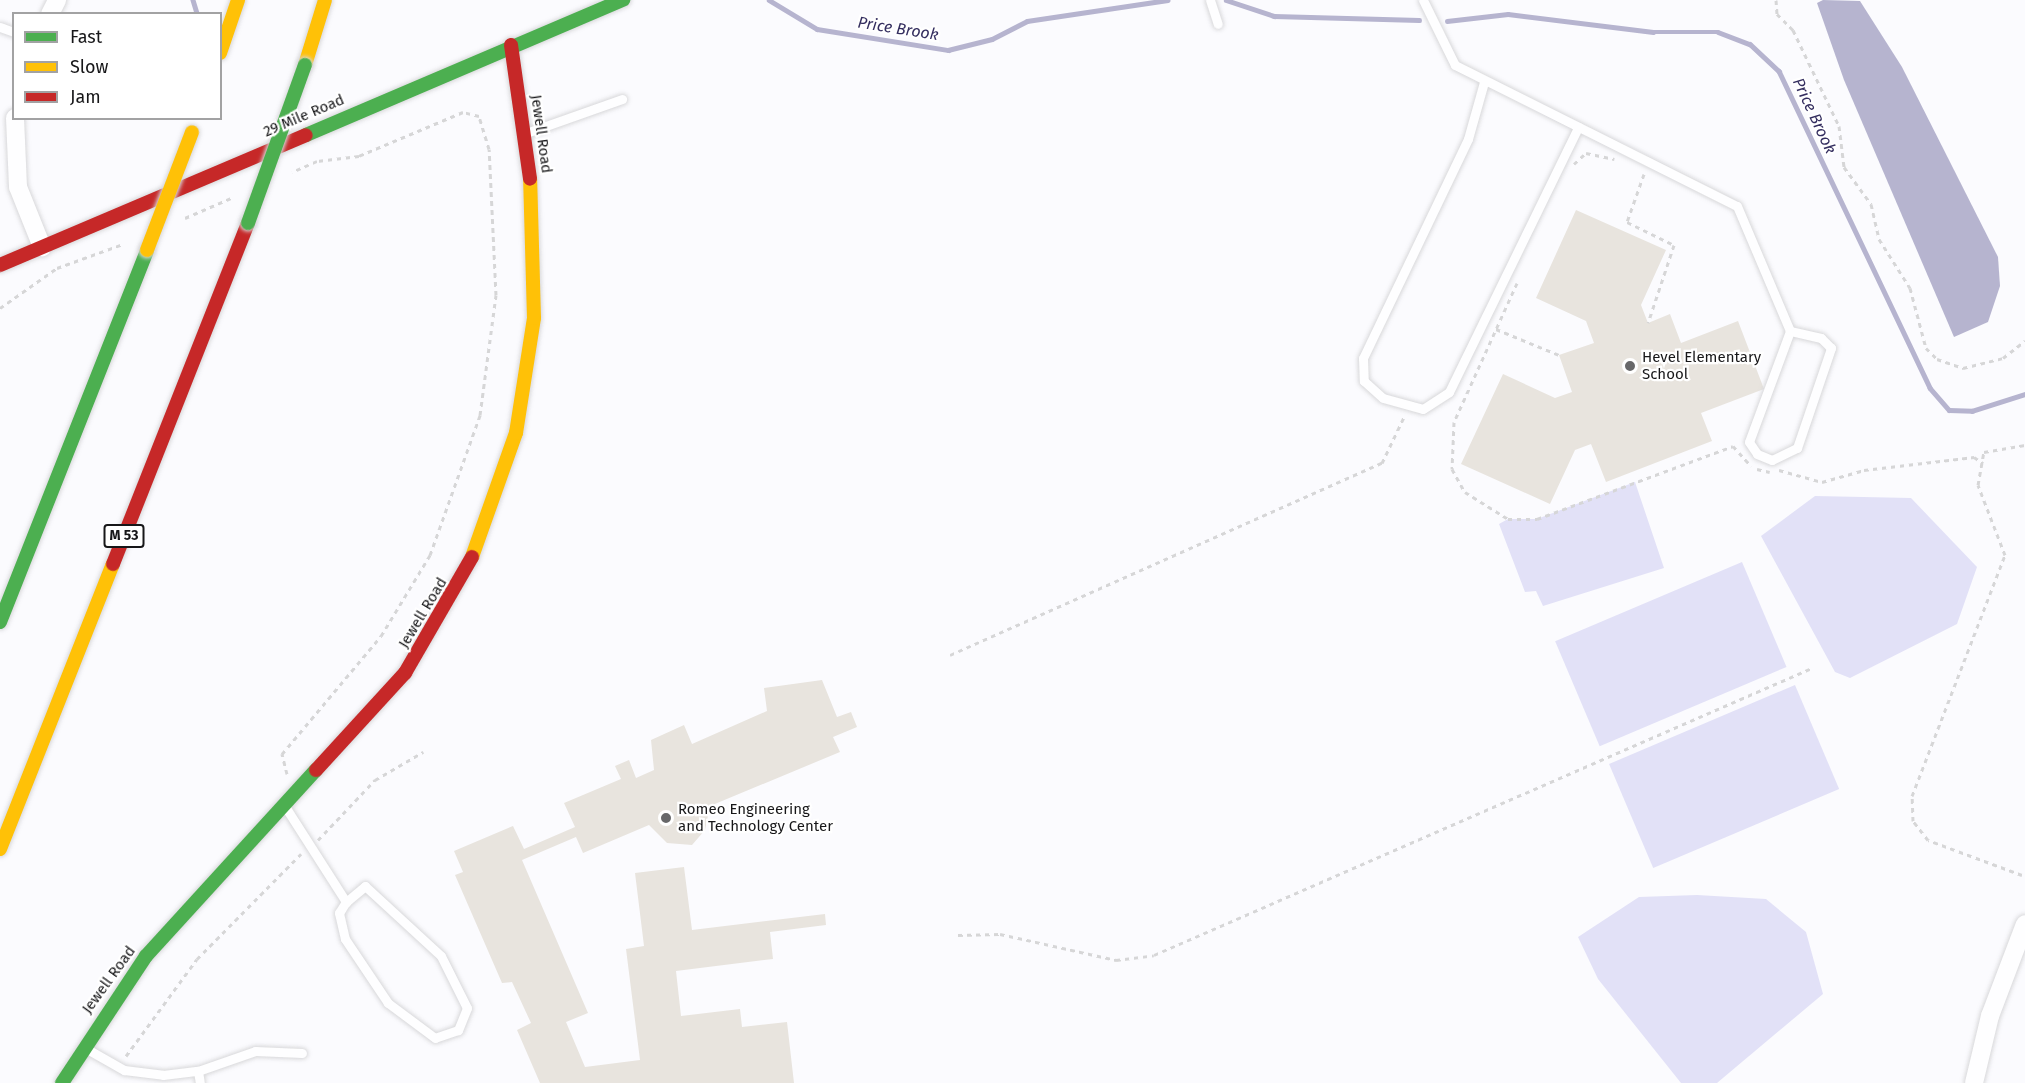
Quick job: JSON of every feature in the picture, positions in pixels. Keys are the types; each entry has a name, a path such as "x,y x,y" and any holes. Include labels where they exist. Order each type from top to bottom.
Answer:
{"main road":[{"path":"222,47 238,0"},
{"name":"M 53","path":"0,849 248,223 326,0"},
{"name":"29 Mile Road","path":"0,265 511,45 623,0"},
{"name":"Jewell Road","path":"62,1083 83,1047 146,956 286,808 405,673 457,589 494,506 520,413 534,318 534,209 511,45"},
{"path":"0,622 194,125"}],"street":[{"path":"15,120 18,187 42,247"},
{"path":"1974,1083 1990,1016 2025,924"}],"lane":[{"path":"1423,0 1455,65 1484,82 1737,206 1790,331 1749,442 1757,454 1772,460 1797,448 1831,348 1821,338 1790,331"},
{"path":"1211,2 1218,24"},
{"path":"1484,82 1468,139 1363,358 1364,381 1383,398 1423,410 1449,392 1578,127"},
{"path":"524,134 622,99"},
{"path":"286,808 346,902"},
{"path":"364,886 441,956 466,1008 458,1030 435,1038 388,1003 345,939 339,913 346,902 364,886"},
{"path":"83,1047 120,1067 163,1075 198,1071 255,1051 302,1053"},
{"path":"198,1071 200,1083"}],"path":[{"path":"1776,0 1777,14 1793,30 1839,126 1844,167 1871,204 1880,239 1910,288 1926,348 1937,359 1964,368 2003,358 2025,341"},
{"path":"292,779 281,766 282,754 381,636 430,555 480,415 494,329 491,173 479,116 452,115 406,138 335,161"},
{"path":"1570,167 1586,153 1618,160"},
{"path":"1637,170 1646,175 1627,222 1674,245 1648,323"},
{"path":"175,222 207,209"},
{"path":"0,308 57,268 133,240"},
{"path":"1521,275 1450,441 1452,469 1465,492 1508,519 1537,519 1733,446 1744,462 1766,473 1782,470 1822,482 1864,470 1974,457 1983,463"},
{"path":"1496,329 1559,355"},
{"path":"950,655 1382,463 1409,405"},
{"path":"2022,875 1928,840 1912,821 1912,796 2005,555 1978,485 1984,452 2025,445"},
{"path":"958,934 999,934 1116,960 1154,955 1812,668"},
{"path":"120,1067 197,959 375,780 423,752"}],"shaded area":[{"path":"1823,0 1860,1 1902,67 1998,257 2000,286 1988,322 1954,337 1844,80 1817,3"},
{"path":"1635,482 1664,568 1543,606 1536,591 1525,592 1499,524 1508,519 1537,519"},
{"path":"1815,496 1911,498 1977,567 1957,624 1850,678 1835,672 1761,536"},
{"path":"1742,562 1787,667 1600,746 1555,641"},
{"path":"1795,685 1839,789 1653,868 1609,764"},
{"path":"1697,895 1766,899 1806,932 1823,994 1717,1083 1681,1083 1598,979 1578,937 1639,897"}],"building":[{"path":"1576,210 1666,250 1641,305 1648,323 1670,314 1681,343 1738,321 1764,389 1701,413 1712,441 1606,482 1591,444 1575,450 1550,504 1461,464 1503,374 1555,398 1572,392 1559,355 1594,343 1586,321 1536,298"},
{"path":"822,680 837,717 851,712 857,727 833,737 840,752 710,806 705,830 692,845 667,843 649,825 583,853 576,837 522,860 588,1013 566,1022 585,1067 640,1060 626,949 644,946 635,873 684,867 692,930 825,914 826,925 770,932 773,959 676,971 681,1016 740,1009 742,1027 787,1022 794,1083 540,1083 517,1030 531,1023 512,982 502,983 455,875 463,872 454,851 513,826 524,849 575,827 564,803 621,779 615,766 629,760 636,778 654,770 651,740 684,725 692,744 767,711 764,688"}],"waterway":[{"name":"Price Brook","path":"193,0 197,12"},
{"name":"Price Brook","path":"769,0 817,29 948,50 992,39 1027,21 1167,0"},
{"name":"Price Brook","path":"1226,0 1274,16 1419,20"},
{"name":"Price Brook","path":"1447,21 1508,14 1653,32 1718,32 1750,44 1779,71 1930,388 1949,410 1972,411 2025,394"}],"traffic: fast":[{"path":"306,135 623,0"},
{"path":"248,223 305,65"},
{"path":"0,622 147,250"},
{"path":"62,1083 146,956 316,770"}],"traffic: slow":[{"path":"222,47 238,0"},
{"path":"305,65 325,0"},
{"path":"147,250 192,132"},
{"path":"472,557 516,433 534,318 530,179"},
{"path":"0,849 113,564"}],"traffic: jam":[{"path":"511,45 530,179"},
{"path":"0,265 306,135"},
{"path":"113,564 248,223"},
{"path":"316,770 405,673 472,557"}],"place":[{"name":"Hevel Elementary School","path":"1630,366"},
{"name":"Romeo Engineering and Technology Center","path":"666,818"}]}
